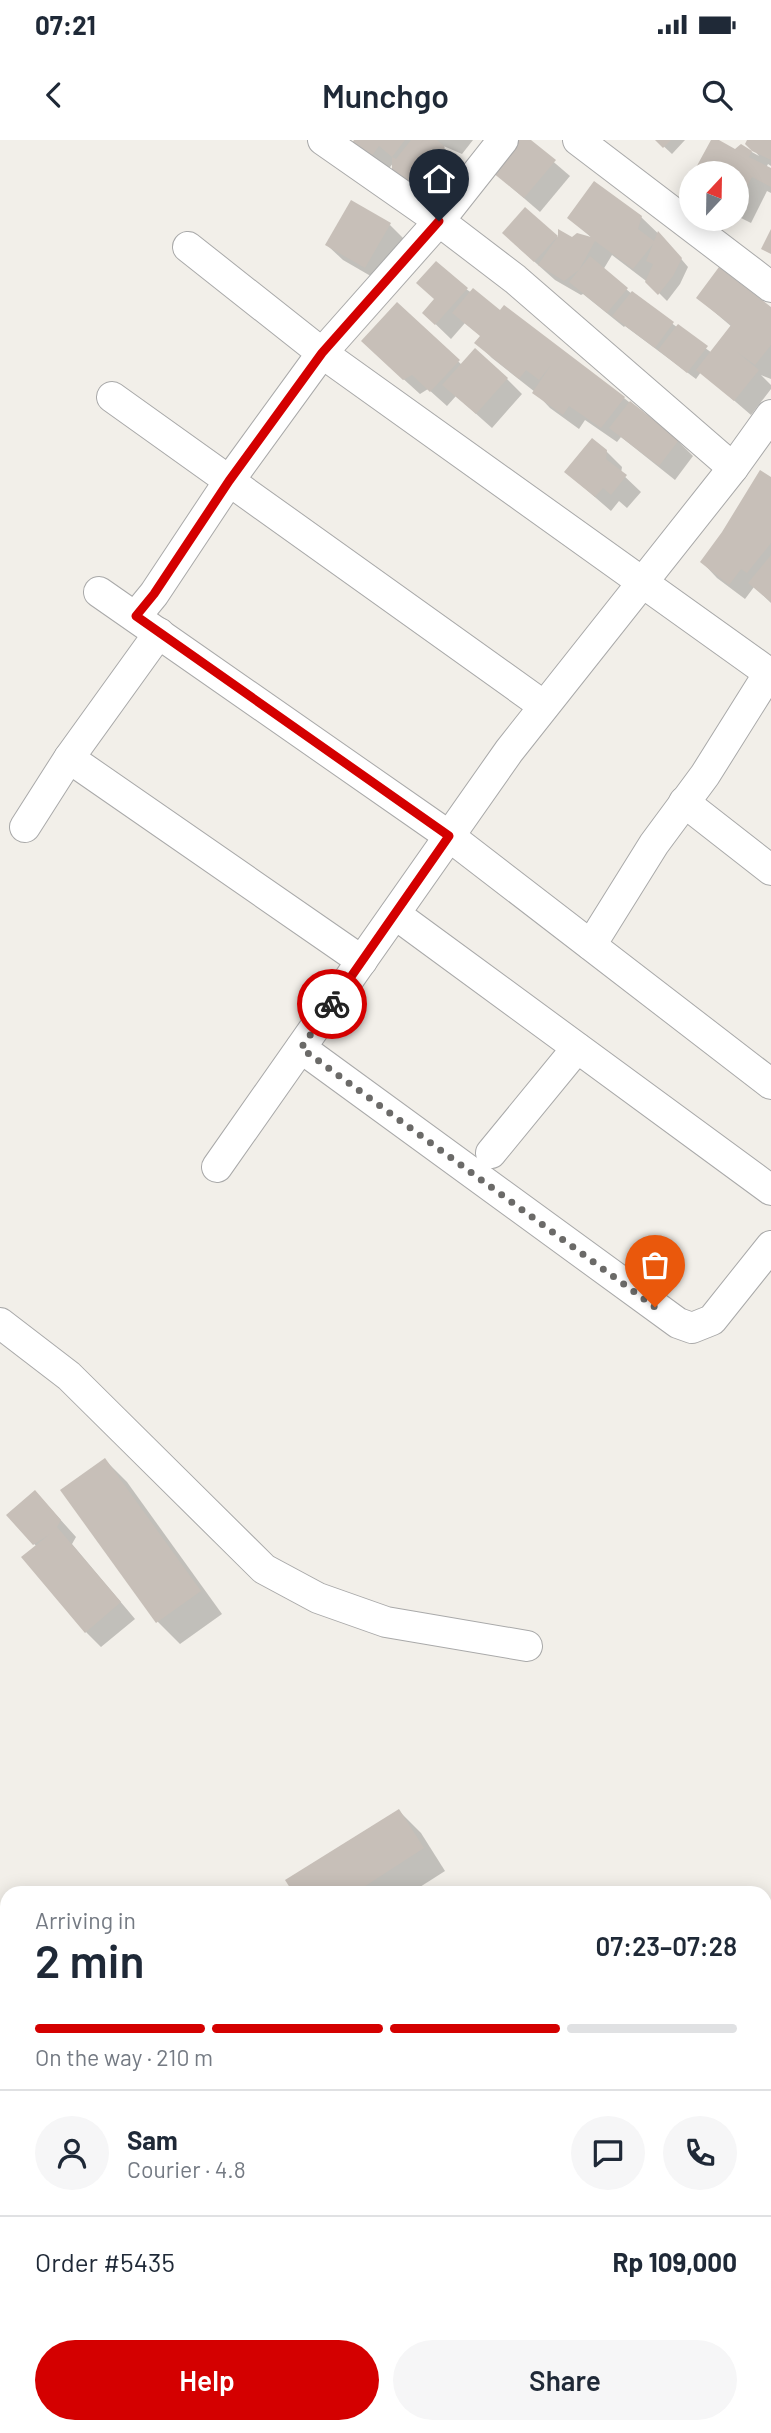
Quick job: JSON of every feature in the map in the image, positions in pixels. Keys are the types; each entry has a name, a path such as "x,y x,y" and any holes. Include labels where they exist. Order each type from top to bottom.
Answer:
{"street":[{"path":"323,140 439,221 515,279 733,468"},
{"path":"25,827 147,625 154,594 229,481 322,353 439,221 503,140"},
{"path":"578,140 771,287"},
{"path":"188,247 322,353 770,674 705,775 654,844 591,945"},
{"path":"112,397 544,706"},
{"path":"217,1167 509,751 733,468 771,415"},
{"path":"99,592 449,836 771,1084"},
{"path":"69,758 362,961"},
{"path":"684,802 771,870"},
{"path":"395,914 771,1190"},
{"path":"301,1048 678,1324 692,1328 712,1320 771,1246"},
{"path":"491,1153 577,1048"},
{"path":"0,1323 69,1376 264,1569 318,1598 386,1622 527,1646"}],"building":[{"path":"354,140 405,140 392,157 379,146 371,157 352,143"},
{"path":"411,140 437,140 445,147 413,188 392,172 392,157 396,159"},
{"path":"509,140 531,140 556,160 524,198 487,168"},
{"path":"655,140 671,140 663,148"},
{"path":"711,140 719,140 735,149 741,144 752,151 749,157 771,168 771,187 752,177 749,183 749,161 700,161"},
{"path":"747,140 771,140 771,160 752,151 745,144"},
{"path":"594,181 642,216 638,229 654,241 658,231 682,258 673,276 658,295 645,282 653,264 646,261 653,244 633,269 595,241 579,270 564,281 538,265 558,236 558,229 572,237 577,233 591,237 567,218"},
{"path":"351,200 391,223 365,268 325,245"},
{"path":"525,207 558,236 534,262 502,233"},
{"path":"771,229 771,254 761,249"},
{"path":"590,256 628,288 607,313 569,282"},
{"path":"436,261 468,288 435,325 422,313 434,299 416,283"},
{"path":"719,267 771,307 771,345 755,365 737,352 759,370 734,401 696,370 731,325 696,298"},
{"path":"473,288 500,310 504,305 625,397 601,428 569,406 563,415 532,393 551,365 539,380 526,370 519,379 474,343 480,336 452,313"},
{"path":"632,291 674,322 655,348 612,316"},
{"path":"397,302 460,360 430,392 412,375 403,380 361,341"},
{"path":"678,324 708,346 687,373 658,350"},
{"path":"475,348 508,378 476,414 442,385"},
{"path":"630,401 679,440 659,466 609,428"},
{"path":"592,438 607,450 606,459 627,475 611,495 603,488 595,497 564,472"},
{"path":"760,470 771,477 771,543 747,573 741,569 729,585 700,562"},
{"path":"771,555 771,602 748,583"},
{"path":"105,1458 201,1591 156,1623 60,1490"},
{"path":"35,1490 61,1520 57,1527 121,1602 85,1633 21,1557 50,1534 33,1545 6,1515"},
{"path":"399,1809 424,1848 365,1886 289,1886 285,1880"}],"way so far":[{"path":"332,1004 301,1048 655,1307"}],"route":[{"path":"332,1004 449,836 136,616 322,353 439,221"}]}
